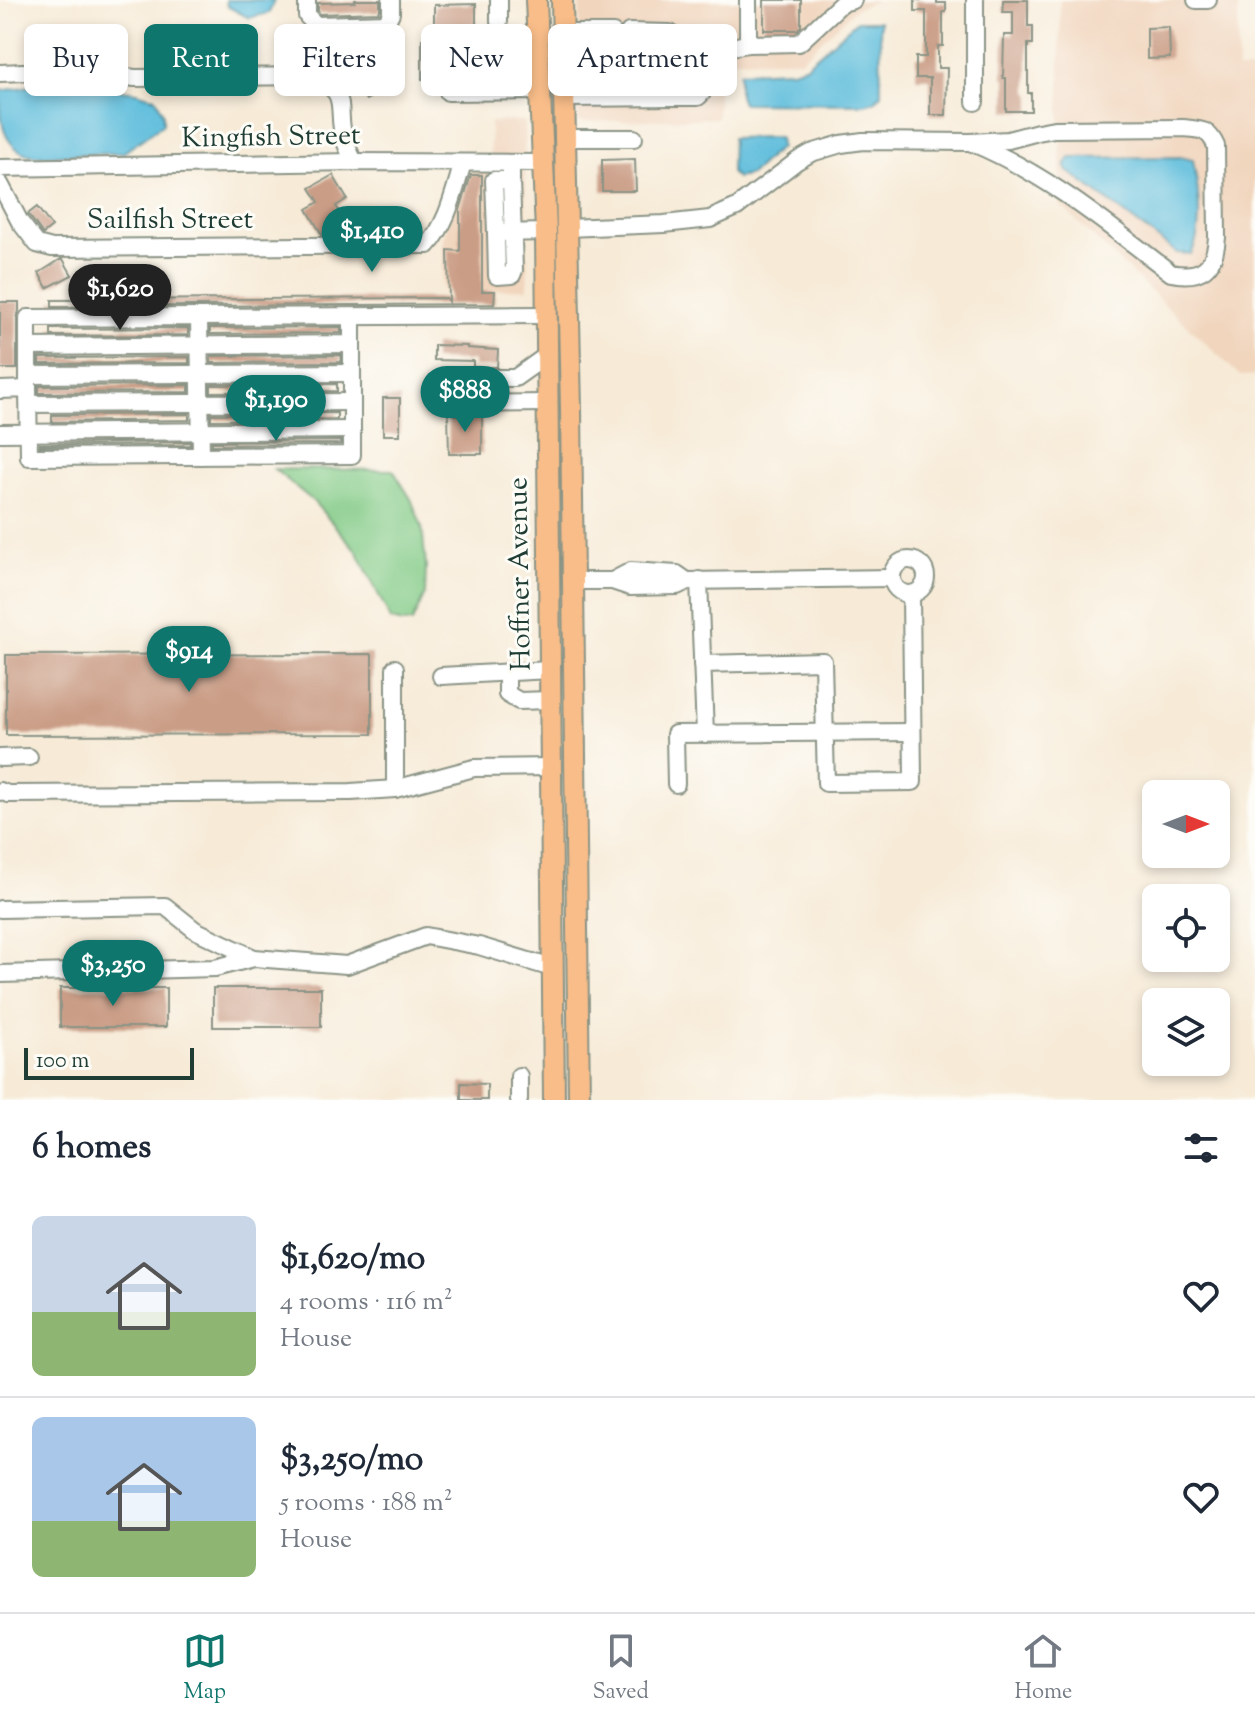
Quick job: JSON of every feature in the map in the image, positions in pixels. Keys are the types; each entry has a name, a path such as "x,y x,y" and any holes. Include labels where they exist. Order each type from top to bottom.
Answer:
{"main road":[{"name":"Hoffner Avenue","path":"536,0 546,232 554,1100"},
{"name":"Hoffner Avenue","path":"562,0 563,24"},
{"name":"Hoffner Avenue","path":"565,98 579,1100"},
{"path":"543,163 550,178 551,206 558,222 567,228"},
{"path":"546,232 559,248 562,348 570,371"},
{"path":"550,670 563,680 566,743 575,775"},
{"path":"551,767 564,783 566,797 567,938 577,961"}],"street":[{"path":"307,0 307,16 316,25 386,23 391,13 391,0"},
{"path":"499,0 499,22"},
{"path":"748,0 748,44"},
{"path":"565,98 698,97 702,93 702,55 748,44 799,43 842,3 853,0"},
{"path":"975,0 975,102"},
{"path":"1196,0 1208,0"},
{"path":"0,73 70,70 135,78 312,76 329,83 340,96 344,138 354,162"},
{"path":"532,91 541,91"},
{"path":"567,228 710,219 737,207 797,161 841,144 863,141 1008,140 1054,129 1128,127 1204,130 1212,136 1216,146 1217,237 1211,264 1199,273 1186,276 1171,273 1039,176 1000,154 970,142"},
{"path":"565,138 634,138"},
{"name":"Kingfish Street","path":"0,168 354,162 463,163 511,171 543,163"},
{"name":"Sailfish Street","path":"0,184 20,222 37,244 52,248 428,245 444,221 463,163"},
{"path":"511,171 514,270 512,275 497,276 494,180 511,171"},
{"path":"496,233 546,232"},
{"path":"352,317 352,455 29,457 28,318 546,315"},
{"path":"199,317 201,456"},
{"path":"28,347 352,344"},
{"path":"465,378 515,378 546,356"},
{"path":"28,390 200,374 352,373"},
{"path":"0,390 200,403 352,402"},
{"path":"455,404 547,403"},
{"path":"0,433 352,430"},
{"path":"909,560 920,564 926,573 921,589 911,594 900,592 892,578 895,567 909,560"},
{"path":"573,581 612,581 630,587 677,586 693,580 892,578"},
{"path":"693,580 702,664 705,734"},
{"path":"702,664 823,661 826,783 913,782 911,594"},
{"path":"395,668 395,789"},
{"path":"441,676 550,670"},
{"path":"507,673 507,694 519,701 550,700"},
{"path":"676,784 675,734 912,732"},
{"path":"0,758 29,757"},
{"path":"0,791 8,794 351,792 395,789 474,768 551,767"},
{"path":"0,909 165,906 195,930 254,958"},
{"path":"0,974 215,968 254,958 347,965 426,936 479,946 552,968"},
{"path":"519,1076 519,1100"}],"shaded area":[{"path":"580,0 878,0 855,9 801,60 737,60 737,24 580,24"},
{"path":"1060,0 1238,0 1238,70 1255,70 1255,376 1240,376 1060,205"},
{"path":"578,96 718,96 717,118 578,122"},
{"path":"524,121 528,289 443,291 443,240 457,185 465,171 490,170 490,122"}],"green space":[{"path":"274,469 393,470 411,499 422,527 425,594 412,622 391,620 357,551 313,501"}],"water":[{"path":"226,0 274,0 269,13 249,18 227,6"},
{"path":"857,21 880,21 881,94 875,101 864,104 742,103 739,72 792,70 805,66"},
{"path":"24,87 24,96 128,96 128,91 137,92 156,98 163,113 163,124 123,153 35,156 24,153 9,140 2,122 0,91"},
{"path":"779,137 780,147 750,175 737,178 731,173 732,138"},
{"path":"1180,157 1193,160 1197,182 1198,233 1191,254 1177,253 1068,171 1065,165 1070,158"}],"building":[{"path":"380,0 380,10 320,14 318,11 318,3"},
{"path":"764,0 801,0 801,26 797,30 764,30"},
{"path":"915,0 946,3 943,46 938,46 938,68 947,68 946,115 930,115 930,78 916,78 916,57 926,57 926,11 915,11"},
{"path":"1003,0 1028,0 1028,26 1033,26 1033,44 1028,44 1031,111 1006,111 1004,35 1013,35 1013,12 1003,12"},
{"path":"476,4 476,24 434,24 434,5"},
{"path":"1169,27 1170,58 1147,59 1147,28"},
{"path":"635,159 636,191 602,191 602,160"},
{"path":"333,175 347,199 336,206 345,221 322,235 307,209 319,202 310,188"},
{"path":"471,175 482,175 482,291 495,291 494,304 52,307 52,300 446,298 449,303 448,250 460,251 460,210"},
{"path":"37,207 52,227 43,234 28,214"},
{"path":"61,259 72,275 47,288 39,273"},
{"path":"0,302 19,302 17,369 0,369"},
{"path":"341,327 341,333 210,334 210,328"},
{"path":"188,328 188,335 51,336 51,329"},
{"path":"434,345 498,350 497,367 473,367 473,361 434,360"},
{"path":"341,355 341,362 211,363 211,356"},
{"path":"189,357 189,363 39,364 39,358"},
{"path":"337,384 337,391 211,392 211,385"},
{"path":"189,385 189,392 39,393 39,386"},
{"path":"383,398 400,398 400,435 383,435"},
{"path":"448,412 482,415 482,454 449,454"},
{"path":"337,413 337,419 211,420 211,414"},
{"path":"189,414 189,420 52,422 52,415"},
{"path":"341,441 341,444 212,445 212,442"},
{"path":"190,442 190,445 40,446 40,444"},
{"path":"372,654 372,734 6,735 6,655"},
{"path":"60,988 166,988 166,1027 60,1027"},
{"path":"213,988 321,988 321,1027 213,1027"},
{"path":"461,1083 487,1084 487,1100 461,1100"}]}
